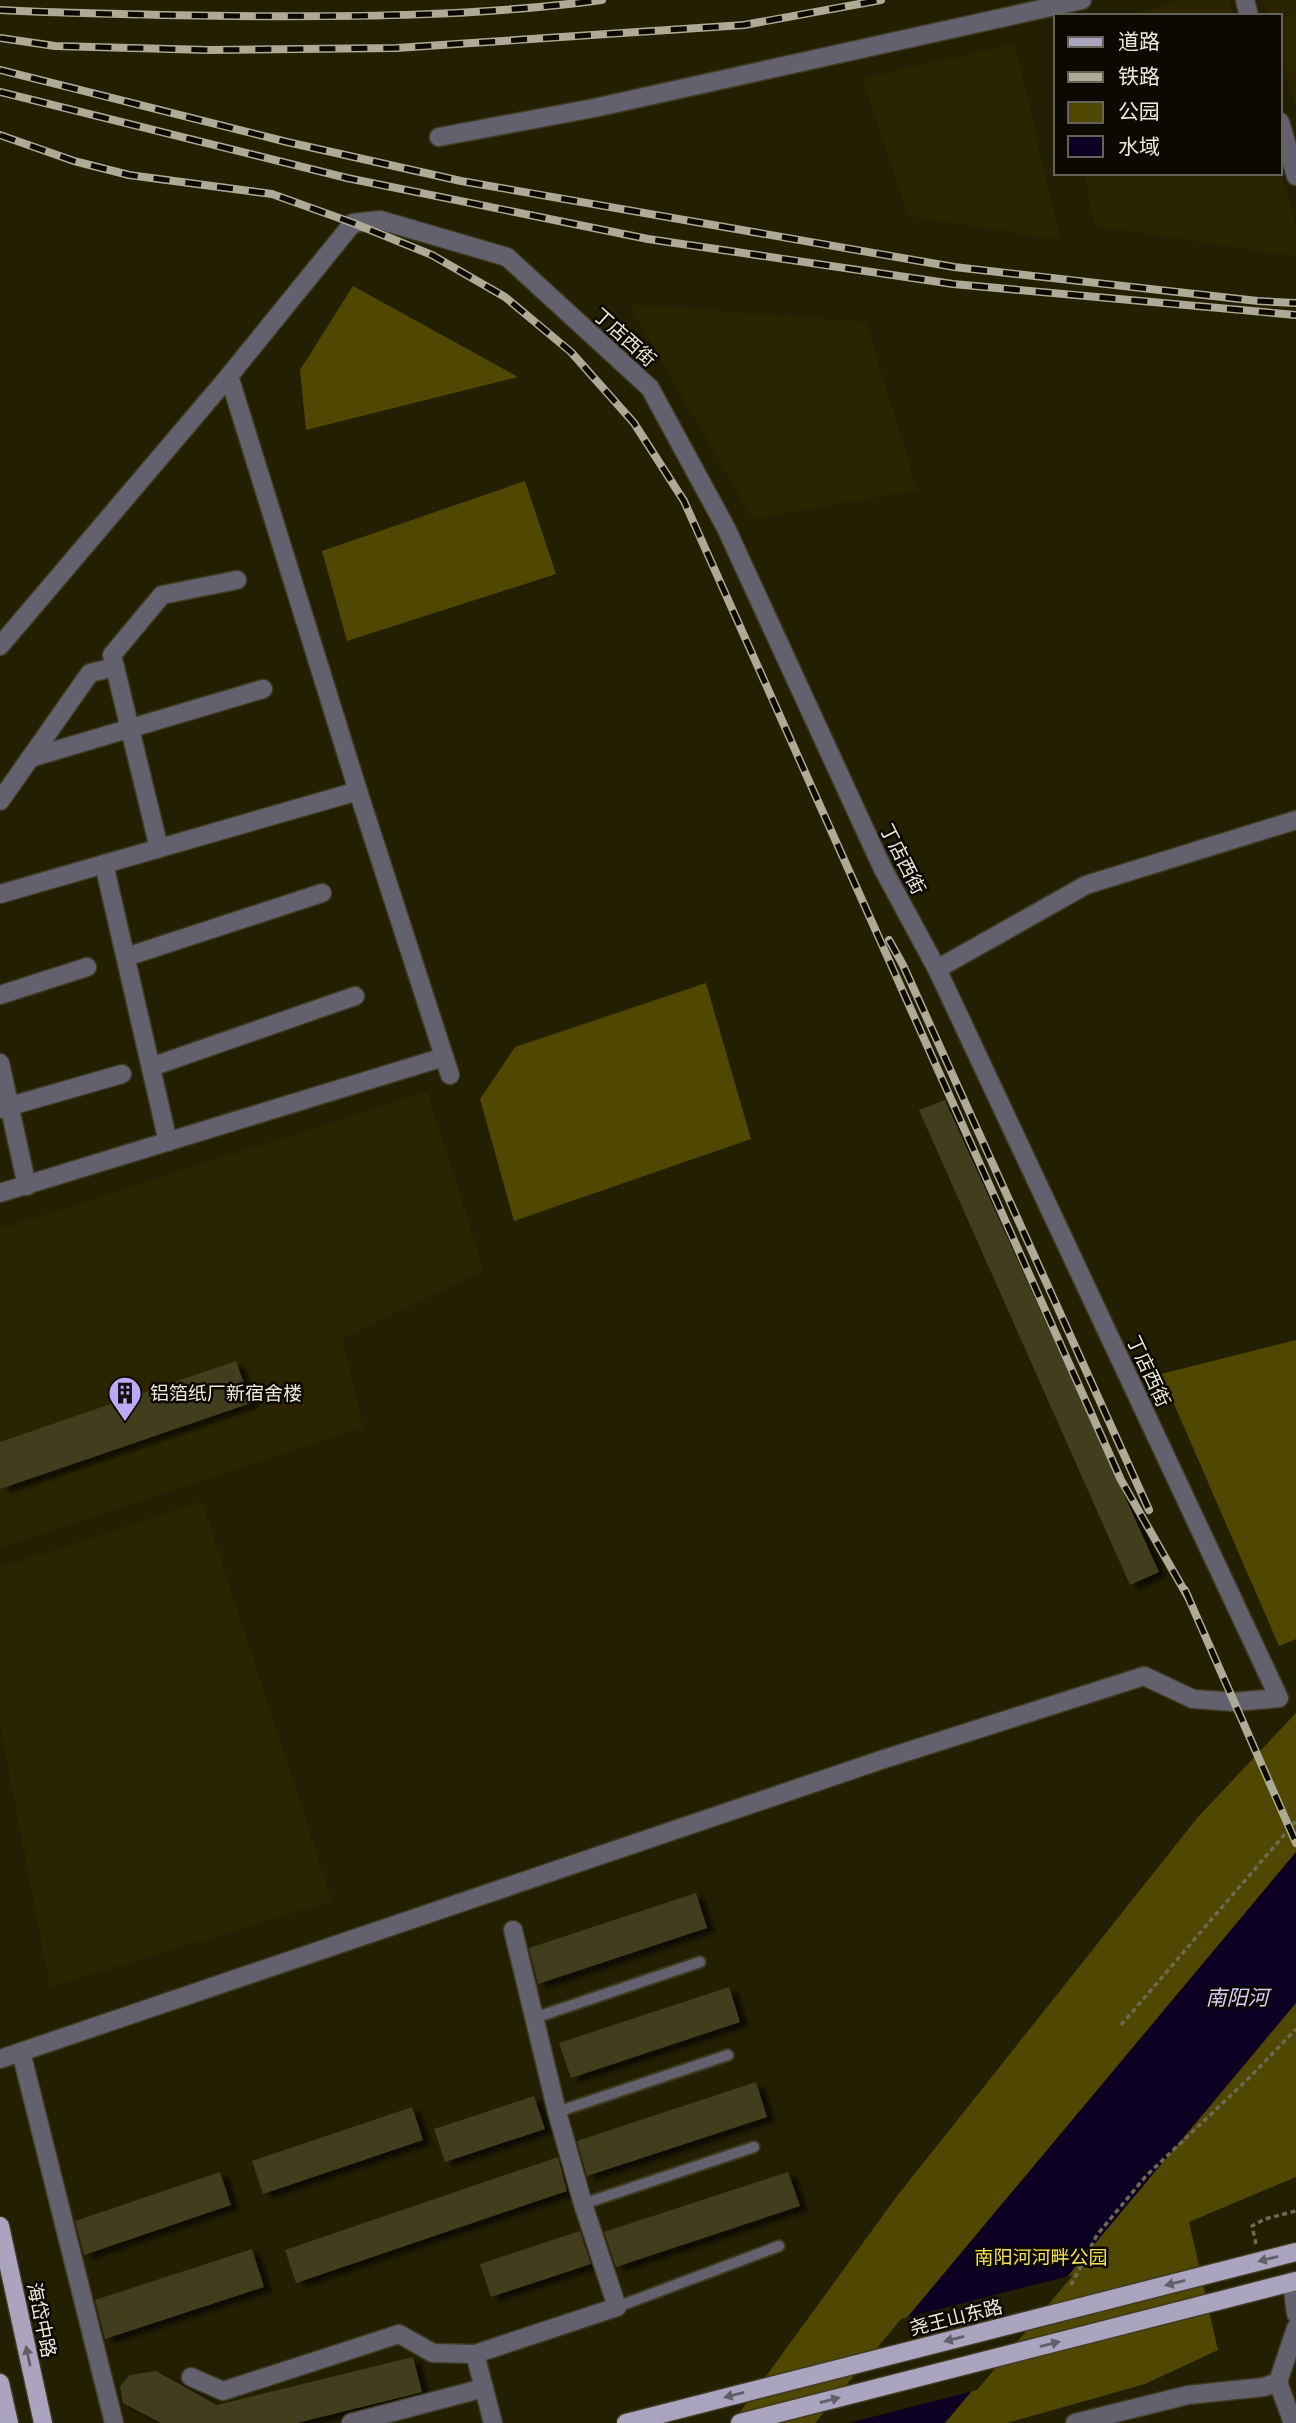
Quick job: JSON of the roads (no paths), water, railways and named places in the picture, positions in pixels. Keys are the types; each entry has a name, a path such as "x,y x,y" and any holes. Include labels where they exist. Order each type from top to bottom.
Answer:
{"main road":[{"name":"海岱中路","path":"0,2226 43,2423"},
{"name":"尧王山东路","path":"625,2423 1296,2252"},
{"path":"740,2423 1294,2282"},
{"path":"0,2383 9,2423"}],"street":[{"path":"439,137 594,108 1082,0"},
{"path":"1282,129 1296,176"},
{"name":"丁店西街","path":"0,646 229,376 352,223 380,220 507,257 650,387 726,528 883,869 937,969 1279,1698 1234,1702 1193,1699 1144,1676 868,1764 21,2052"},
{"path":"229,376 358,791 450,1075"},
{"path":"159,848 112,655 162,595 237,580"},
{"path":"0,801 90,673 116,667"},
{"path":"30,758 263,689"},
{"path":"0,894 358,791"},
{"path":"937,969 1086,885 1296,820"},
{"path":"104,864 168,1142"},
{"path":"125,957 322,893"},
{"path":"0,995 87,967"},
{"path":"151,1067 355,996"},
{"path":"0,1193 444,1057"},
{"path":"0,1063 27,1186"},
{"path":"0,1109 122,1074"},
{"path":"191,2376 223,2391 399,2334 433,2353 475,2354 617,2307 583,2204 557,2112 513,1930"},
{"path":"0,2059 21,2052 114,2423"},
{"path":"1294,2282 1296,2314"},
{"path":"1293,2423 1278,2382 1296,2328"},
{"path":"475,2354 494,2423"},
{"path":"1075,2423 1188,2395 1264,2387 1278,2382"},
{"path":"351,2423 484,2388"}],"lane":[{"path":"534,2018 699,1962"},
{"path":"557,2112 728,2055"},
{"path":"583,2204 754,2147"},
{"path":"617,2307 779,2246"}],"water":[{"name":"南阳河","path":"1296,1852 1296,2003 945,2423 819,2423"}],"railway":[{"path":"0,10 176,15 373,16 511,9 602,0"},
{"path":"0,38 55,46 209,50 396,48 744,25 881,0"},
{"path":"0,70 287,142 461,181 954,267 1296,303"},
{"path":"0,92 347,178 648,239 953,284 1296,315"},
{"path":"0,135 74,161 129,175 272,194 432,255 505,297 571,352 634,423 684,501 1121,1480 1188,1597"},
{"path":"889,940 903,965 1149,1510"},
{"path":"1185,1590 1296,1843"}],"place":[{"name":"铝箔纸厂新宿舍楼","path":"125,1423"}],"park label":[{"name":"南阳河河畔公园","path":"1041,2257"}]}
